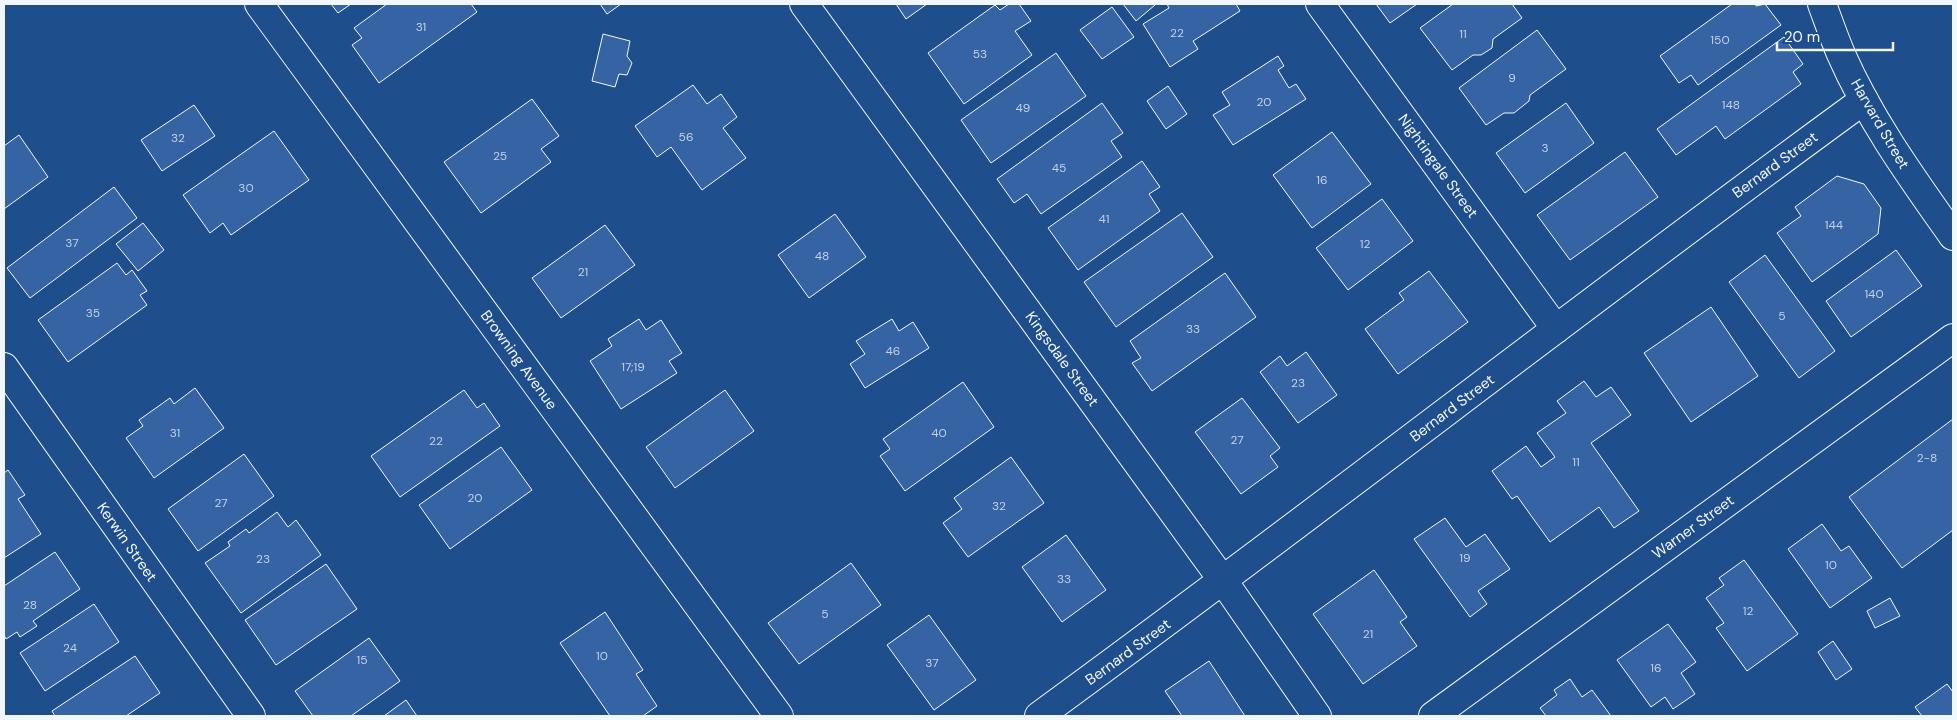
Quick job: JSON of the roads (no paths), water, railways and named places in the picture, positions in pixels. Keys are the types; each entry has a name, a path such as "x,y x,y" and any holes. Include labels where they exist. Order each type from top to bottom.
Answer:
{"street":[{"name":"Browning Avenue","path":"259,4 779,716"},
{"name":"Kingsdale Street","path":"804,4 1224,582 1317,716"},
{"name":"Nightingale Street","path":"1320,4 1556,329"},
{"name":"Harvard Street","path":"1822,4 1841,54 1864,100 1899,160 1953,236"},
{"name":"Bernard Street","path":"1039,716 1224,582 1556,329 1864,100"},
{"name":"Warner Street","path":"1433,716 1953,338"},
{"name":"Kerwin Street","path":"4,367 251,716"}]}
